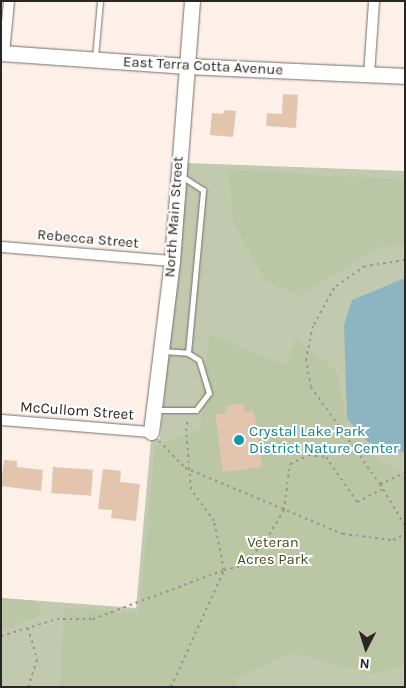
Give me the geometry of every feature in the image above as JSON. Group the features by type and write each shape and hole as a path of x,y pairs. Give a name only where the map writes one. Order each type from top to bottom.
{"street":[{"path":"3,53 9,1"},
{"name":"North Main Street","path":"151,432 158,351 172,261 176,173 192,1"},
{"path":"369,75 374,1"},
{"name":"East Terra Cotta Avenue","path":"3,53 187,66 405,76"},
{"name":"Rebecca Street","path":"1,247 172,261"},
{"name":"McCullom Street","path":"1,420 151,432"}],"lane":[{"path":"95,60 100,1"},
{"path":"176,173 203,190 188,353"},
{"path":"153,409 196,410 209,392 199,360 188,353 158,351"}],"path":[{"path":"405,260 366,266 334,288 313,326 306,358 311,387 380,484 405,526"},
{"path":"171,687 224,570 214,520 192,490 192,470 186,431 189,411"},
{"path":"151,432 180,463 192,470 342,534 393,540 405,534"},
{"path":"1,636 56,620 93,619 224,570 243,566 266,540 284,510 290,464 309,454 326,457 357,502 382,489"},
{"path":"380,484 405,473"},
{"path":"28,628 37,660 28,687"}],"green space":[{"name":"Veteran Acres Park","path":"187,163 405,171 405,687 1,687 1,598 136,608 151,439 160,439"},
{"path":"229,170 405,180 405,245 379,247 299,296 265,280 233,222"},
{"path":"209,334 286,366 295,338 337,371 348,429 382,462 405,475 405,658 401,667 371,674 292,653 237,678 234,687 60,687 64,608 139,613 155,446 200,429"},
{"path":"1,598 37,601 41,615 1,630"}],"water":[{"path":"405,278 405,453 368,442 347,419 344,325 352,300"}],"building":[{"path":"283,94 298,95 296,128 266,126 267,113 282,114"},
{"path":"224,110 236,111 233,137 210,135 212,113 223,114"},
{"name":"Crystal Lake Park District Nature Center","path":"243,403 244,412 254,411 262,467 223,472 215,414 227,413 226,406"},
{"path":"4,460 17,461 17,467 43,470 41,491 1,486"},
{"path":"53,467 93,470 91,496 51,493"},
{"path":"103,469 121,471 120,482 140,484 136,521 111,518 112,510 98,509"}],"place":[{"name":"Crystal Lake Park District Nature Center","path":"239,440"}]}
